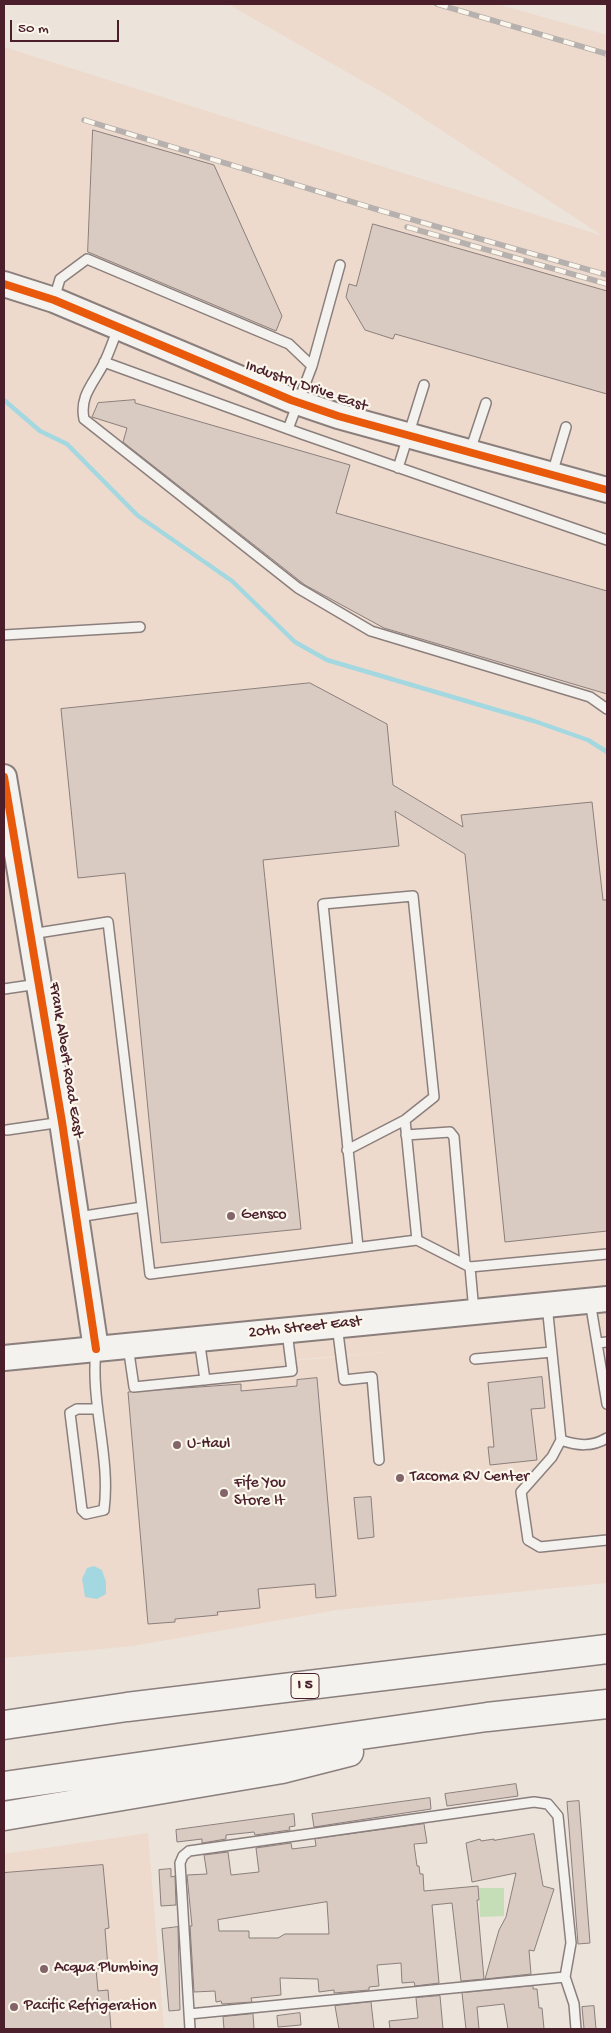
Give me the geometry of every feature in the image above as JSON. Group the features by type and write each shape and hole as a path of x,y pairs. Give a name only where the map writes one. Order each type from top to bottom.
{"highway":[{"name":"I 5","path":"4,1725 127,1707 607,1649"},
{"path":"4,1786 487,1717 607,1704"},
{"path":"4,1816 282,1769 487,1717"}],"street":[{"name":"Industry Drive East","path":"4,284 54,300 298,402 338,416 607,490"},
{"name":"Frank Albert Road East","path":"4,777 62,1122 96,1349"},
{"name":"20th Street East","path":"4,1358 598,1300"}],"lane":[{"path":"54,300 60,278 87,259 290,344 312,366"},
{"path":"288,429 312,366 340,265"},
{"path":"118,327 104,362 84,394 82,408 84,419 298,588 371,631 590,698 607,709"},
{"path":"104,362 398,468 607,540"},
{"path":"398,468 407,434 424,385"},
{"path":"470,451 486,403"},
{"path":"552,474 566,427"},
{"path":"4,634 140,627"},
{"path":"347,1150 405,1120 434,1097 413,896 323,904 347,1150 358,1247"},
{"path":"30,934 108,922 150,1274 417,1240 468,1266 607,1254"},
{"path":"4,989 39,984"},
{"path":"405,1120 417,1240"},
{"path":"7,1130 62,1122"},
{"path":"406,1136 450,1132 454,1137 474,1312"},
{"path":"76,1217 142,1207"},
{"path":"598,1300 597,1343 607,1404"},
{"path":"547,1305 561,1440 552,1457 521,1492 528,1540 540,1547 607,1540"},
{"path":"337,1325 344,1380 372,1377 379,1460"},
{"path":"128,1345 134,1387 292,1371 286,1330"},
{"path":"199,1339 204,1380"},
{"path":"597,1343 607,1342"},
{"path":"96,1349 94,1364 105,1502 104,1510 86,1514 82,1510 70,1413 78,1409 97,1409"},
{"path":"475,1359 552,1352"},
{"path":"561,1440 576,1446 598,1443 607,1438"},
{"path":"190,2029 180,1863 183,1856 189,1851 534,1802 548,1804 558,1816 571,1943 564,1978 574,2004 576,2029"},
{"path":"189,2014 564,1978"}],"shaded area":[{"path":"228,4 497,4 607,35 607,1583 337,1610 133,1646 4,1658 4,47 603,236 392,98","holes":["385,1352 316,1359 225,1366"]},
{"path":"148,1833 164,2029 4,2029 4,1854"}],"green space":[{"path":"479,1888 504,1888 504,1916 480,1917"}],"water":[{"path":"94,1566 102,1570 106,1582 106,1594 97,1599 85,1597 82,1579 87,1568"}],"building":[{"path":"93,130 214,165 282,316 276,331 88,252"},
{"path":"373,224 607,291 607,394 395,334 393,339 365,330 346,297 349,284 356,286"},
{"path":"135,400 135,403 350,465 336,513 607,591 607,694 384,628 305,585 123,442 127,428 92,417 98,403"},
{"path":"310,683 387,724 393,785 463,827 461,815 592,802 603,900 607,900 607,1231 505,1242 465,854 395,811 399,846 263,860 301,1229 161,1243 125,873 78,878 61,709"},
{"path":"542,1377 545,1408 531,1409 537,1460 490,1465 488,1447 494,1447 488,1383"},
{"name":"Fife You Store It","path":"317,1378 336,1596 316,1598 315,1584 258,1589 260,1608 217,1612 218,1615 175,1619 175,1622 148,1624 128,1392 241,1384 241,1391 297,1386 297,1380"},
{"path":"371,1497 374,1537 358,1539 354,1498"},
{"path":"516,1784 518,1796 447,1806 445,1794"},
{"path":"430,1798 431,1809 314,1827 312,1814"},
{"path":"579,1801 590,1943 578,1944 567,1802"},
{"path":"294,1814 295,1826 289,1827 290,1830 255,1835 254,1832 226,1835 226,1839 202,1843 202,1839 177,1842 176,1830"},
{"path":"424,1824 427,1843 414,1844 417,1866 419,1866 420,1874 423,1874 424,1891 478,1886 479,1900 477,1900 484,1979 461,1981 452,1903 432,1905 439,1983 415,1986 414,1982 402,1983 401,1963 377,1965 379,1986 369,1987 369,1990 334,1993 334,1990 319,1992 318,1979 280,1978 281,1995 251,1998 252,2002 222,2004 221,2001 216,2002 215,1991 194,1992 190,1926 192,1926 187,1875 207,1874 204,1855 228,1852 231,1875 259,1872 256,1848 291,1843 292,1849 316,1846 315,1839","holes":["327,1902 329,1934 285,1934 278,1938 249,1938 249,1931 219,1931 218,1920"]},
{"path":"534,1834 543,1886 554,1889 534,1951 529,1950 531,1974 485,1979 499,1930 506,1917 516,1873 472,1882 466,1843 480,1839 481,1841 494,1840"},
{"path":"103,1865 109,1928 105,1929 108,1968 96,1969 98,1991 108,1990 111,2029 4,2029 4,1873"},
{"path":"171,1869 171,1877 175,1876 176,1905 161,1906 159,1870"},
{"path":"178,1927 180,2010 169,2011 162,1929"},
{"path":"533,1986 533,1989 537,1989 539,2008 542,2008 544,2029 508,2029 504,2004 477,2007 479,2029 466,2029 462,1993"},
{"path":"440,1996 443,2029 390,2029 389,2021 418,2018 416,1998"},
{"path":"371,2002 374,2029 339,2029 335,2006"},
{"path":"594,2006 596,2029 584,2029 582,2007"},
{"path":"300,2013 301,2025 278,2027 277,2016"},
{"path":"253,2014 254,2029 224,2029 223,2017"}],"waterway":[{"path":"4,400 40,431 67,444 137,515 232,581 295,642 327,660 534,721 588,740 607,752"}],"railway":[{"path":"437,4 607,54"},
{"path":"84,120 382,211 607,275"},
{"path":"407,227 607,284"}],"cycle path":[{"path":"4,284 54,300 291,400 338,416 607,490"},
{"path":"4,777 62,1122 96,1349"}],"place":[{"name":"Gensco","path":"231,1216"},
{"name":"U-Haul","path":"177,1445"},
{"name":"Tacoma RV Center","path":"400,1478"},
{"name":"Fife You Store It","path":"224,1493"},
{"name":"Acqua Plumbing","path":"44,1969"},
{"name":"Pacific Refrigeration","path":"14,2007"}]}
